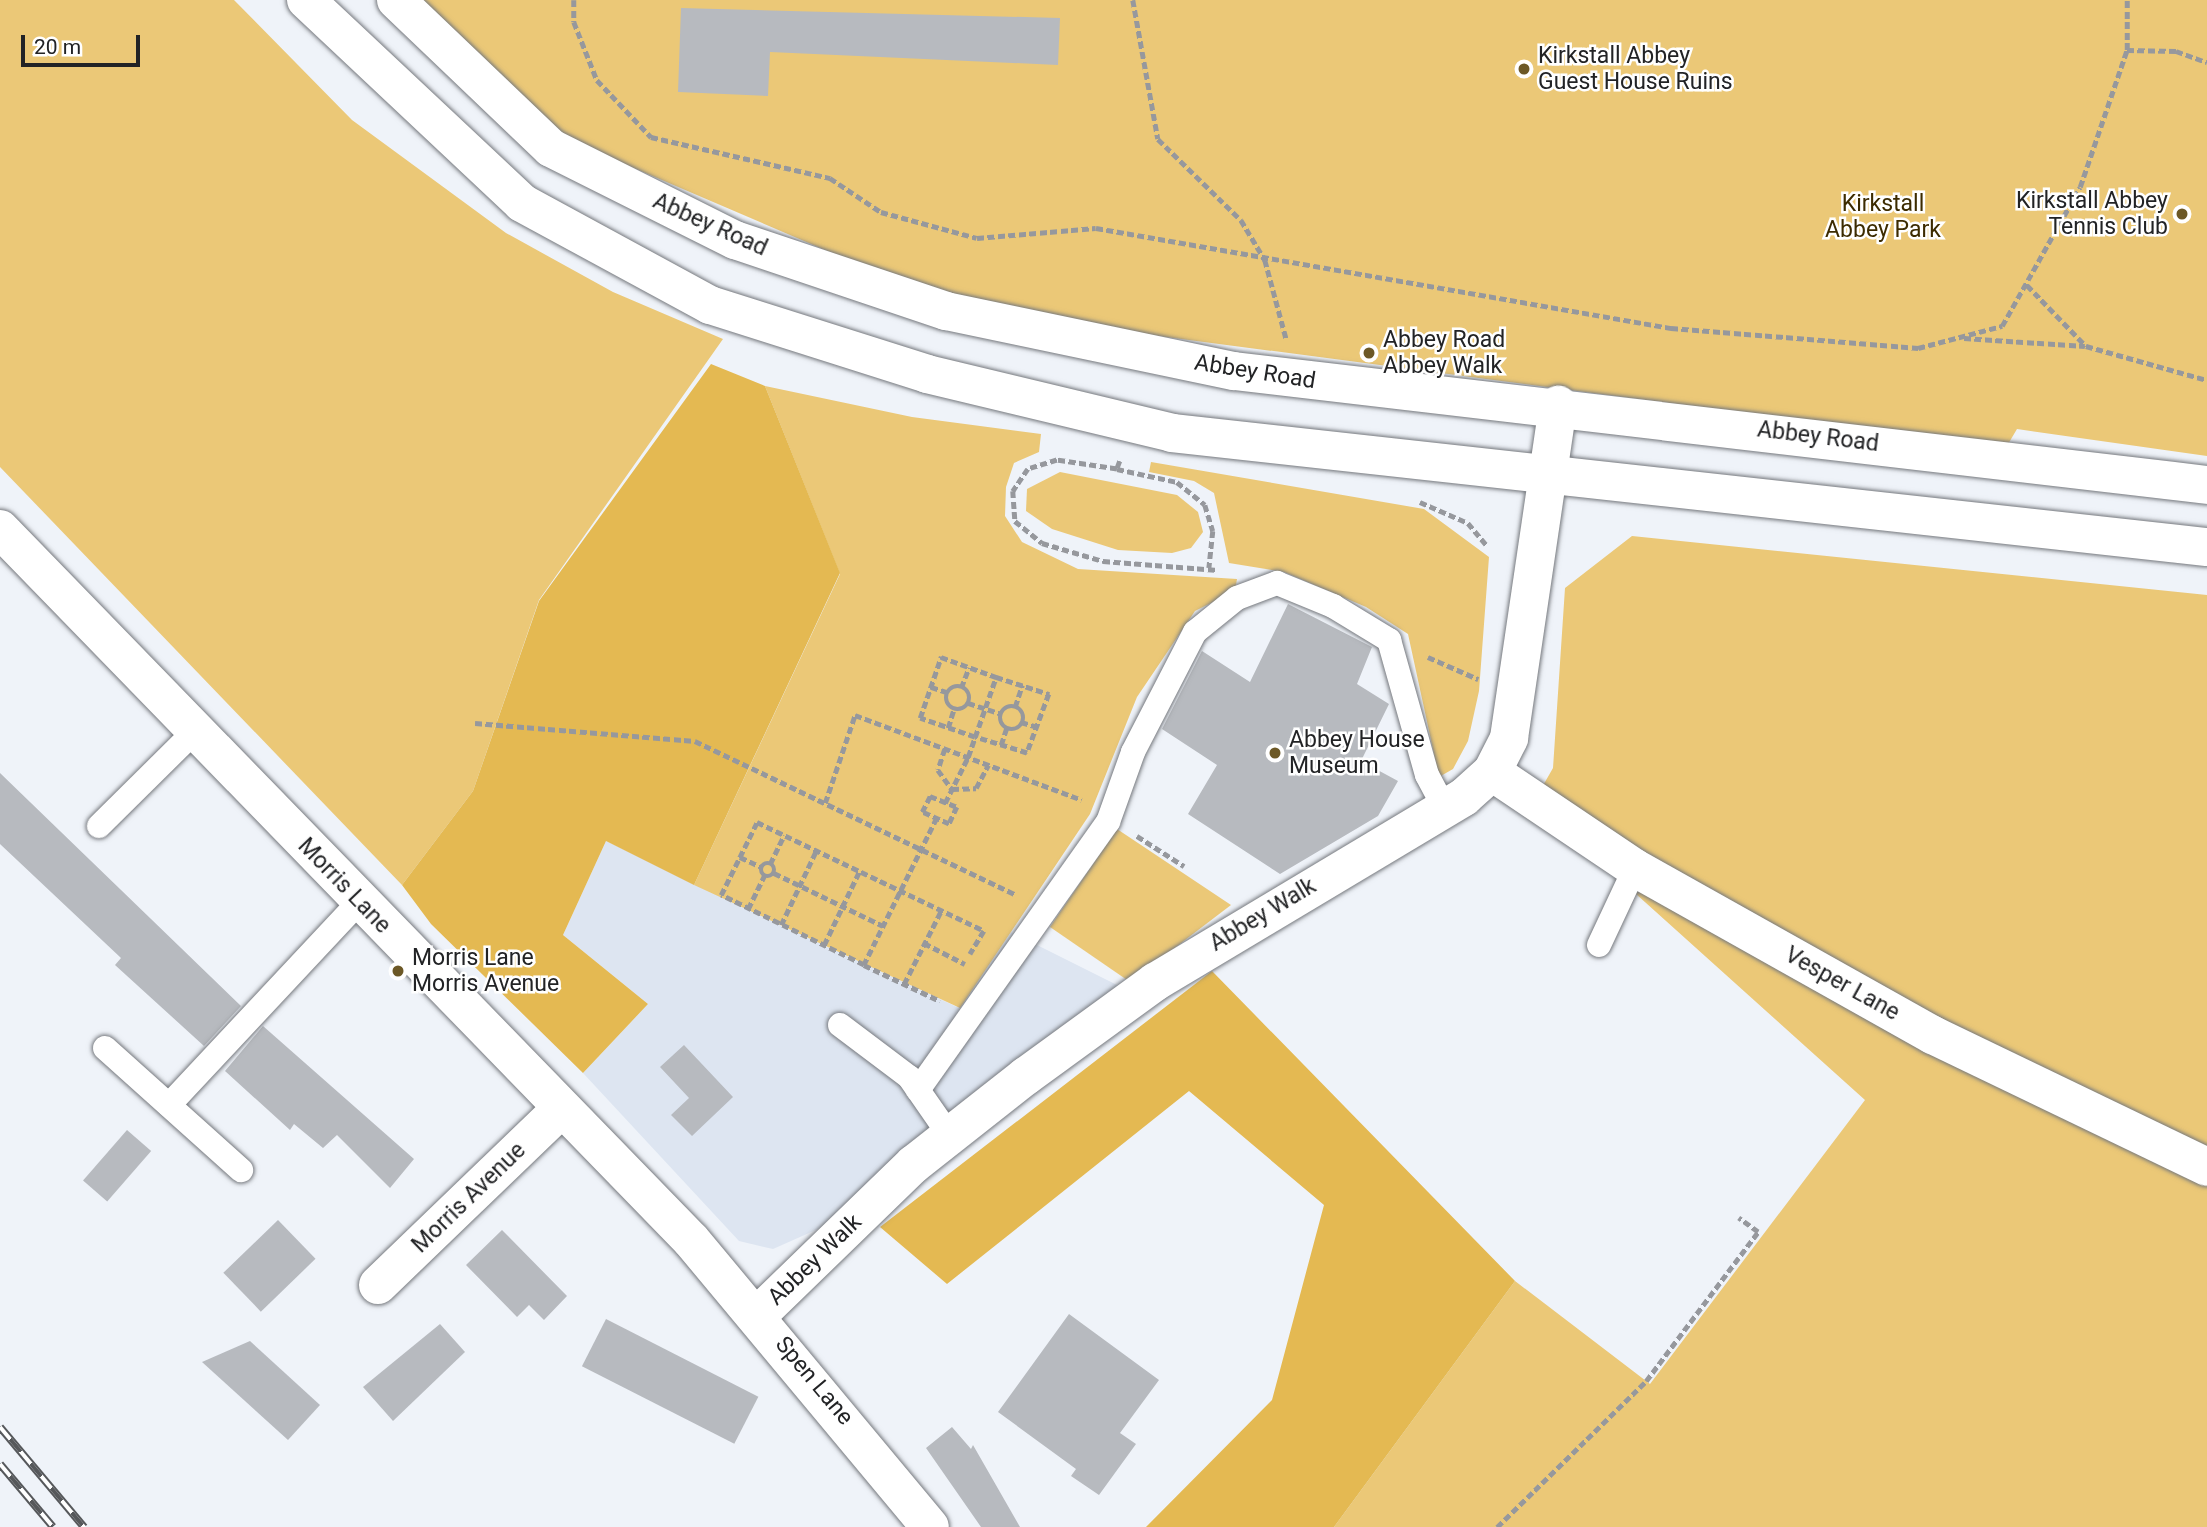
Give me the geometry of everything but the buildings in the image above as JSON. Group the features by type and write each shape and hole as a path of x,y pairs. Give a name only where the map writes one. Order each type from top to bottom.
{"main road":[{"path":"306,0 522,203 710,305 927,374 1172,433 1548,478 2207,547"},
{"name":"Abbey Road","path":"396,0 551,148 735,240 946,311 1234,371 1558,405 2207,485"},
{"name":"Abbey Walk","path":"759,1314 950,1136 1155,982 1445,809 1493,772 1509,738 1558,405"},
{"name":"Morris Lane","path":"0,529 560,1110 691,1240"},
{"name":"Vesper Lane","path":"1493,772 1635,868 1933,1035 2207,1167"},
{"name":"Morris Avenue","path":"378,1285 560,1110"},
{"name":"Spen Lane","path":"691,1240 759,1314 930,1527"}],"lane":[{"path":"918,1090 1110,814 1133,752 1195,632 1237,598 1277,583 1333,606 1389,640 1427,775 1445,809"},
{"path":"99,826 195,731"},
{"path":"1599,945 1635,868"},
{"path":"169,1105 359,902"},
{"path":"840,1025 918,1090 950,1136"},
{"path":"105,1048 241,1170"}],"path":[{"path":"574,0 573,22 597,80 651,137 818,175 881,212 978,238 1096,228 1265,260 1671,328 1918,348 2002,326 2027,285 2081,187 2127,50 2127,0"},
{"path":"1133,0 1158,139 1241,220 1265,260 1288,346"},
{"path":"2127,50 2176,51 2207,62"},
{"path":"2027,285 2086,346"},
{"path":"1960,337 2086,346 2207,380"},
{"path":"1116,469 1126,449"},
{"path":"1209,568 1213,531 1205,505 1177,482 1057,460 1028,469 1013,491 1016,521 1042,543 1103,561 1209,568 1277,583"},
{"path":"1389,640 1516,695"},
{"path":"941,657 969,667 1049,694 1027,753 920,718 941,657"},
{"path":"961,688 969,667"},
{"path":"945,803 968,757 996,677"},
{"path":"951,684 971,691 965,711 945,705 949,693 951,684"},
{"path":"1015,707 1022,685"},
{"path":"931,687 949,693"},
{"path":"968,702 1002,714"},
{"path":"1005,704 1025,710 1018,731 999,725 1002,714 1005,704"},
{"path":"948,727 954,708"},
{"path":"825,803 855,715 1110,814 1184,866"},
{"path":"1021,722 1037,727"},
{"path":"475,723 695,741 1016,895 1022,886"},
{"path":"1001,745 1007,727"},
{"path":"945,749 937,770 952,789"},
{"path":"952,789 976,788 988,765"},
{"path":"930,796 945,803 957,807 949,824 922,812 930,796"},
{"path":"864,965 937,818"},
{"path":"948,993 943,1002 721,895 757,822 984,931 959,974"},
{"path":"774,873 771,864 784,835"},
{"path":"781,925 816,851"},
{"path":"740,857 761,867 771,864"},
{"path":"748,909 764,876 761,867"},
{"path":"824,946 859,872"},
{"path":"764,876 774,873 883,926"},
{"path":"904,984 941,911"},
{"path":"924,943 965,964"},
{"path":"1497,1527 1646,1381 1758,1232 1740,1218"}],"shaded area":[{"path":"711,364 765,386 840,573 694,885 606,841 563,935 648,1004 583,1073 431,924 402,885 473,791 539,601"},
{"path":"606,841 959,1008 1011,932 1123,988 836,1221 773,1249 739,1241 583,1073 648,1004 563,935"},
{"path":"1212,971 1515,1281 1334,1527 1146,1527 1272,1400 1324,1205 1189,1091 947,1284 880,1227"}],"green space":[{"path":"0,0 234,0 352,120 506,233 613,292 723,339 539,600 473,791 402,885 0,467"},
{"name":"Kirkstall Abbey Park","path":"419,0 2207,0 2207,456 2017,429 2001,456 1730,411 1151,335 909,286 559,136"},
{"path":"765,386 912,417 1041,434 1039,452 1014,463 1006,487 1005,516 1022,542 1078,569 1237,579 1235,591 1195,611 1137,697 1090,814 960,1008 694,885 840,574"},
{"path":"1151,462 1424,509 1489,557 1479,691 1468,741 1453,769 1439,777 1408,634 1366,607 1284,572 1229,563 1214,493 1194,481 1149,472"},
{"path":"1060,472 1177,495 1198,512 1203,532 1191,548 1172,553 1118,550 1052,529 1026,511 1027,489"},
{"path":"1632,536 2207,595 2207,1527 1334,1527 1515,1281 1650,1384 1865,1100 1616,876 1525,817 1553,768 1565,588"},
{"path":"1117,829 1231,905 1130,982 1050,927"}],"railway":[{"path":"0,1427 84,1527"},
{"path":"0,1464 53,1527"}],"place":[{"name":"Kirkstall Abbey Guest House Ruins","path":"1524,69"},
{"name":"Kirkstall Abbey Tennis Club","path":"2182,214"},
{"name":"Abbey Road Abbey Walk","path":"1369,353"},
{"name":"Abbey House Museum","path":"1275,753"},
{"name":"Morris Lane Morris Avenue","path":"398,971"}]}
